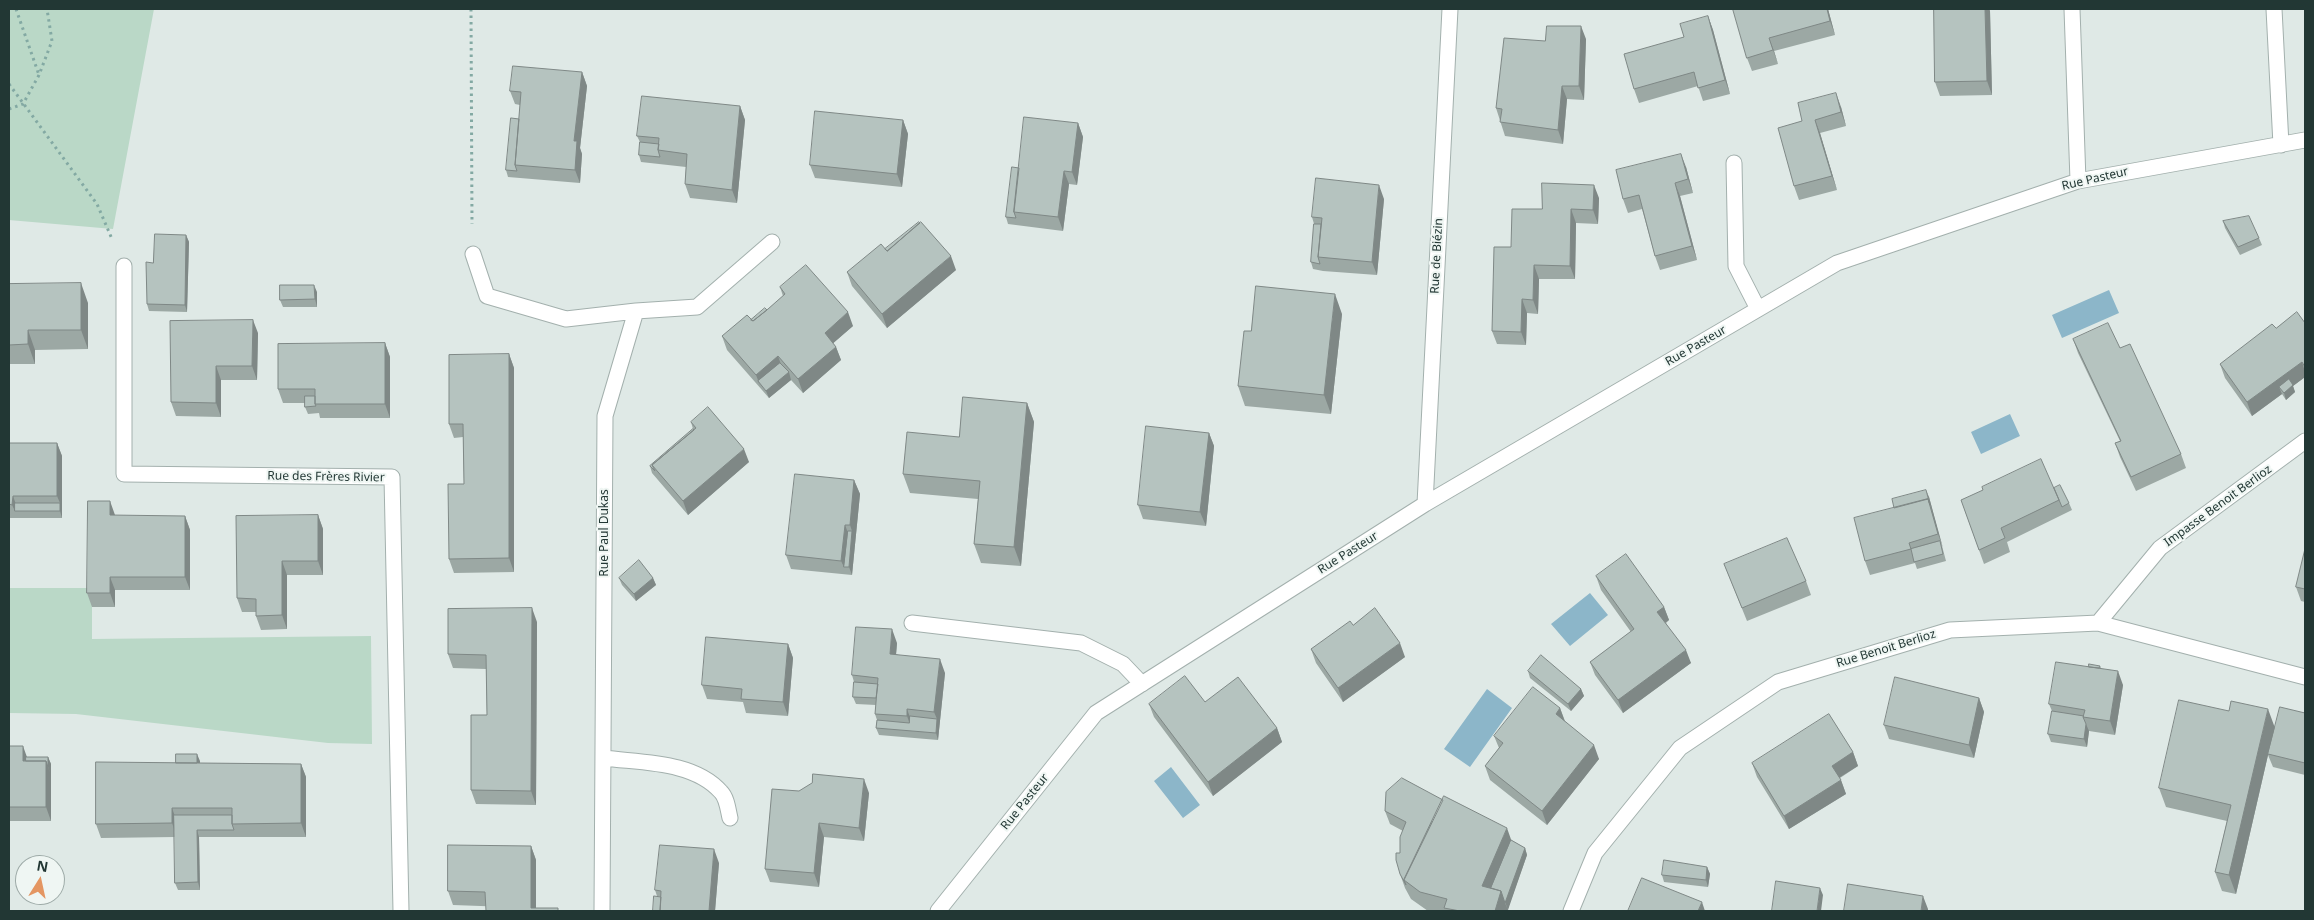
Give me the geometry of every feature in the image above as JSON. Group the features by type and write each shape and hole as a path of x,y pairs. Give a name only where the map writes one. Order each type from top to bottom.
{"street":[{"name":"Rue de Biézin","path":"1425,504 1450,9"},
{"path":"2072,9 2078,181"},
{"path":"2274,9 2281,145"},
{"name":"Rue Pasteur","path":"938,911 1096,713 1425,504 1838,263 2078,181 2305,140"},
{"path":"1734,163 1736,266 1758,310"},
{"path":"473,254 487,296 566,319 636,311 697,308 772,242"},
{"name":"Rue des Frères Rivier","path":"124,266 124,474 392,477 401,911"},
{"name":"Rue Paul Dukas","path":"602,911 605,416 636,311"},
{"name":"Impasse Benoit Berlioz","path":"2098,623 2160,548 2305,441"},
{"path":"912,622 1081,643 1123,664 1142,684"},
{"name":"Rue Benoit Berlioz","path":"1570,911 1595,853 1680,748 1778,682 1950,630 2098,623 2305,677"},
{"path":"604,758 675,767 704,777 723,793 730,818"}],"path":[{"path":"16,9 39,75"},
{"path":"9,109 23,104 39,75 52,41 47,9"},
{"path":"471,9 473,254"},
{"path":"9,84 97,204 124,266"}],"green space":[{"path":"9,9 154,9 113,229 9,220"},
{"path":"9,588 92,588 92,639 371,636 372,744 328,743 76,714 9,713"}],"water":[{"path":"2109,290 2119,313 2062,338 2052,315"},
{"path":"2010,414 2020,436 1981,454 1971,432"},
{"path":"1590,593 1608,615 1570,646 1551,624"},
{"path":"1487,689 1512,708 1470,767 1444,749"},
{"path":"1171,767 1200,805 1183,818 1154,781"}],"building":[{"path":"1733,9 1827,9 1830,21 1769,38 1773,50 1747,58"},
{"path":"1934,9 1985,9 1987,81 1935,82"},
{"path":"1708,16 1725,80 1698,88 1694,72 1634,89 1624,54 1684,37 1680,24"},
{"path":"1547,26 1581,26 1579,86 1562,86 1558,130 1500,122 1502,109 1496,108 1504,38 1545,41"},
{"path":"513,66 582,72 574,141 577,141 575,170 515,165 521,92 510,91"},
{"path":"1836,93 1841,112 1815,120 1832,176 1794,186 1778,128 1802,121 1798,103"},
{"path":"642,96 740,106 732,190 685,184 687,154 658,150 659,138 637,136"},
{"path":"815,111 903,120 897,174 810,165"},
{"path":"1024,117 1078,123 1072,172 1064,171 1058,217 1014,212"},
{"path":"511,118 519,119 515,165 517,171 506,170"},
{"path":"640,142 659,144 660,157 639,155"},
{"path":"1681,154 1688,179 1675,183 1692,246 1655,256 1639,195 1623,199 1616,170"},
{"path":"1012,167 1019,168 1014,212 1016,218 1006,217"},
{"path":"1316,178 1379,185 1372,262 1318,257 1322,218 1312,217"},
{"path":"1542,183 1594,185 1593,210 1571,209 1570,266 1534,265 1533,300 1522,299 1521,332 1492,331 1494,247 1511,247 1512,209 1542,209"},
{"path":"2249,216 2259,238 2238,247 2223,221"},
{"path":"919,222 887,251 885,249"},
{"path":"921,222 951,256 882,314 847,272 881,244 887,251"},
{"path":"1314,224 1321,224 1318,257 1320,264 1311,262"},
{"path":"155,234 186,235 185,305 147,304 146,262 153,263"},
{"path":"806,265 848,312 825,333 836,347 798,379 778,356 756,375 722,336 747,315 753,321 768,309 785,294 780,287"},
{"path":"81,283 81,330 28,330 28,344 9,345 9,284"},
{"path":"280,285 314,285 315,299 280,300"},
{"path":"1256,286 1335,294 1324,395 1238,386 1244,331 1251,331"},
{"path":"765,308 767,310 753,321 751,320"},
{"path":"2297,312 2305,323 2305,367 2302,362 2247,402 2220,364 2272,324 2276,328"},
{"path":"253,320 252,366 216,366 216,403 171,402 170,321"},
{"path":"2108,323 2120,348 2130,344 2181,454 2131,477 2115,443 2121,441 2073,339"},
{"path":"385,343 385,404 315,404 315,389 278,389 278,344"},
{"path":"509,354 509,558 449,559 448,484 464,484 463,424 449,424 449,355"},
{"path":"780,363 789,372 766,391 758,381"},
{"path":"2289,379 2293,385 2284,393 2279,387"},
{"path":"305,396 315,396 316,406 305,407"},
{"path":"963,397 1027,403 1014,547 974,544 980,481 903,474 907,432 959,437"},
{"path":"708,407 744,449 683,501 652,465 696,428 691,422"},
{"path":"1146,426 1209,433 1200,512 1138,505"},
{"path":"693,429 652,465 655,471 650,466"},
{"path":"9,443 57,443 57,496 13,496 12,505 9,504"},
{"path":"2041,459 2059,500 2001,528 2005,538 1979,550 1961,500 1983,490 1982,487"},
{"path":"795,474 854,480 850,525 845,525 841,561 786,555"},
{"path":"2060,485 2069,503 2062,507 2054,488"},
{"path":"1926,490 1930,505 1928,499 1894,508 1892,499"},
{"path":"1928,499 1938,534 1909,543 1911,549 1865,561 1854,518"},
{"path":"88,501 110,501 110,515 185,516 185,577 110,577 110,593 87,593"},
{"path":"15,503 60,503 60,511 15,511"},
{"path":"318,515 318,561 282,561 282,615 256,616 256,599 237,598 236,516"},
{"path":"848,531 852,531 849,567 844,567"},
{"path":"1787,538 1806,581 1742,608 1724,564"},
{"path":"1940,541 1943,554 1914,562 1911,549"},
{"path":"2305,549 2305,589 2296,587"},
{"path":"1626,554 1664,607 1657,612 1686,650 1618,700 1590,662 1634,629 1596,576"},
{"path":"639,560 653,578 634,594 619,578"},
{"path":"532,608 531,791 471,790 471,715 487,715 486,655 448,654 448,609"},
{"path":"1375,608 1400,643 1338,688 1311,649 1350,621 1353,625"},
{"path":"856,627 892,629 890,654 940,659 934,712 907,709 907,716 875,714 878,678 852,675"},
{"path":"706,637 788,644 783,702 741,699 742,689 702,685"},
{"path":"1541,655 1581,689 1568,704 1528,671"},
{"path":"2056,662 2118,671 2110,721 2083,717 2085,710 2049,704"},
{"path":"2089,664 2100,666 2099,668 2089,667"},
{"path":"1185,676 1205,702 1238,677 1277,728 1208,782 1149,704"},
{"path":"1895,677 1979,698 1969,745 1884,725"},
{"path":"854,682 878,684 876,698 853,697"},
{"path":"1533,687 1560,708 1556,714 1594,745 1542,811 1485,766 1503,743 1494,736"},
{"path":"2179,700 2229,711 2231,701 2268,709 2229,875 2215,872 2231,805 2159,788"},
{"path":"2280,707 2305,713 2305,763 2268,754"},
{"path":"2052,711 2084,716 2086,724 2084,739 2048,734"},
{"path":"1829,714 1853,752 1832,766 1841,780 1784,816 1752,763"},
{"path":"910,716 937,719 936,733 876,728 877,720 909,723"},
{"path":"9,746 23,746 23,761 46,761 46,807 9,807"},
{"path":"176,754 197,754 197,763 176,763"},
{"path":"26,757 48,757 48,767 46,761 26,761"},
{"path":"96,762 301,764 301,823 232,824 232,808 172,808 172,823 96,824"},
{"path":"813,774 864,779 859,828 819,823 814,873 765,869 772,789 799,791 812,783"},
{"path":"1402,778 1443,800 1404,880 1406,885 1400,874 1396,853 1400,853 1400,837 1406,822 1385,811 1386,792"},
{"path":"1444,796 1507,828 1482,886 1501,891 1495,911 1460,911 1444,908 1447,899 1420,892 1404,880"},
{"path":"174,815 232,815 234,830 197,830 198,882 175,883"},
{"path":"1511,840 1525,848 1505,903 1501,891 1491,888"},
{"path":"448,845 531,846 531,908 558,908 558,911 486,911 485,892 448,891"},
{"path":"660,845 714,849 709,911 660,911 661,891 655,890"},
{"path":"1664,860 1707,867 1706,880 1662,875"},
{"path":"1642,878 1702,902 1698,911 1628,911"},
{"path":"1776,881 1820,888 1817,911 1772,911"},
{"path":"1848,884 1923,896 1921,911 1844,911"},
{"path":"654,896 661,897 660,911 653,911"}]}
